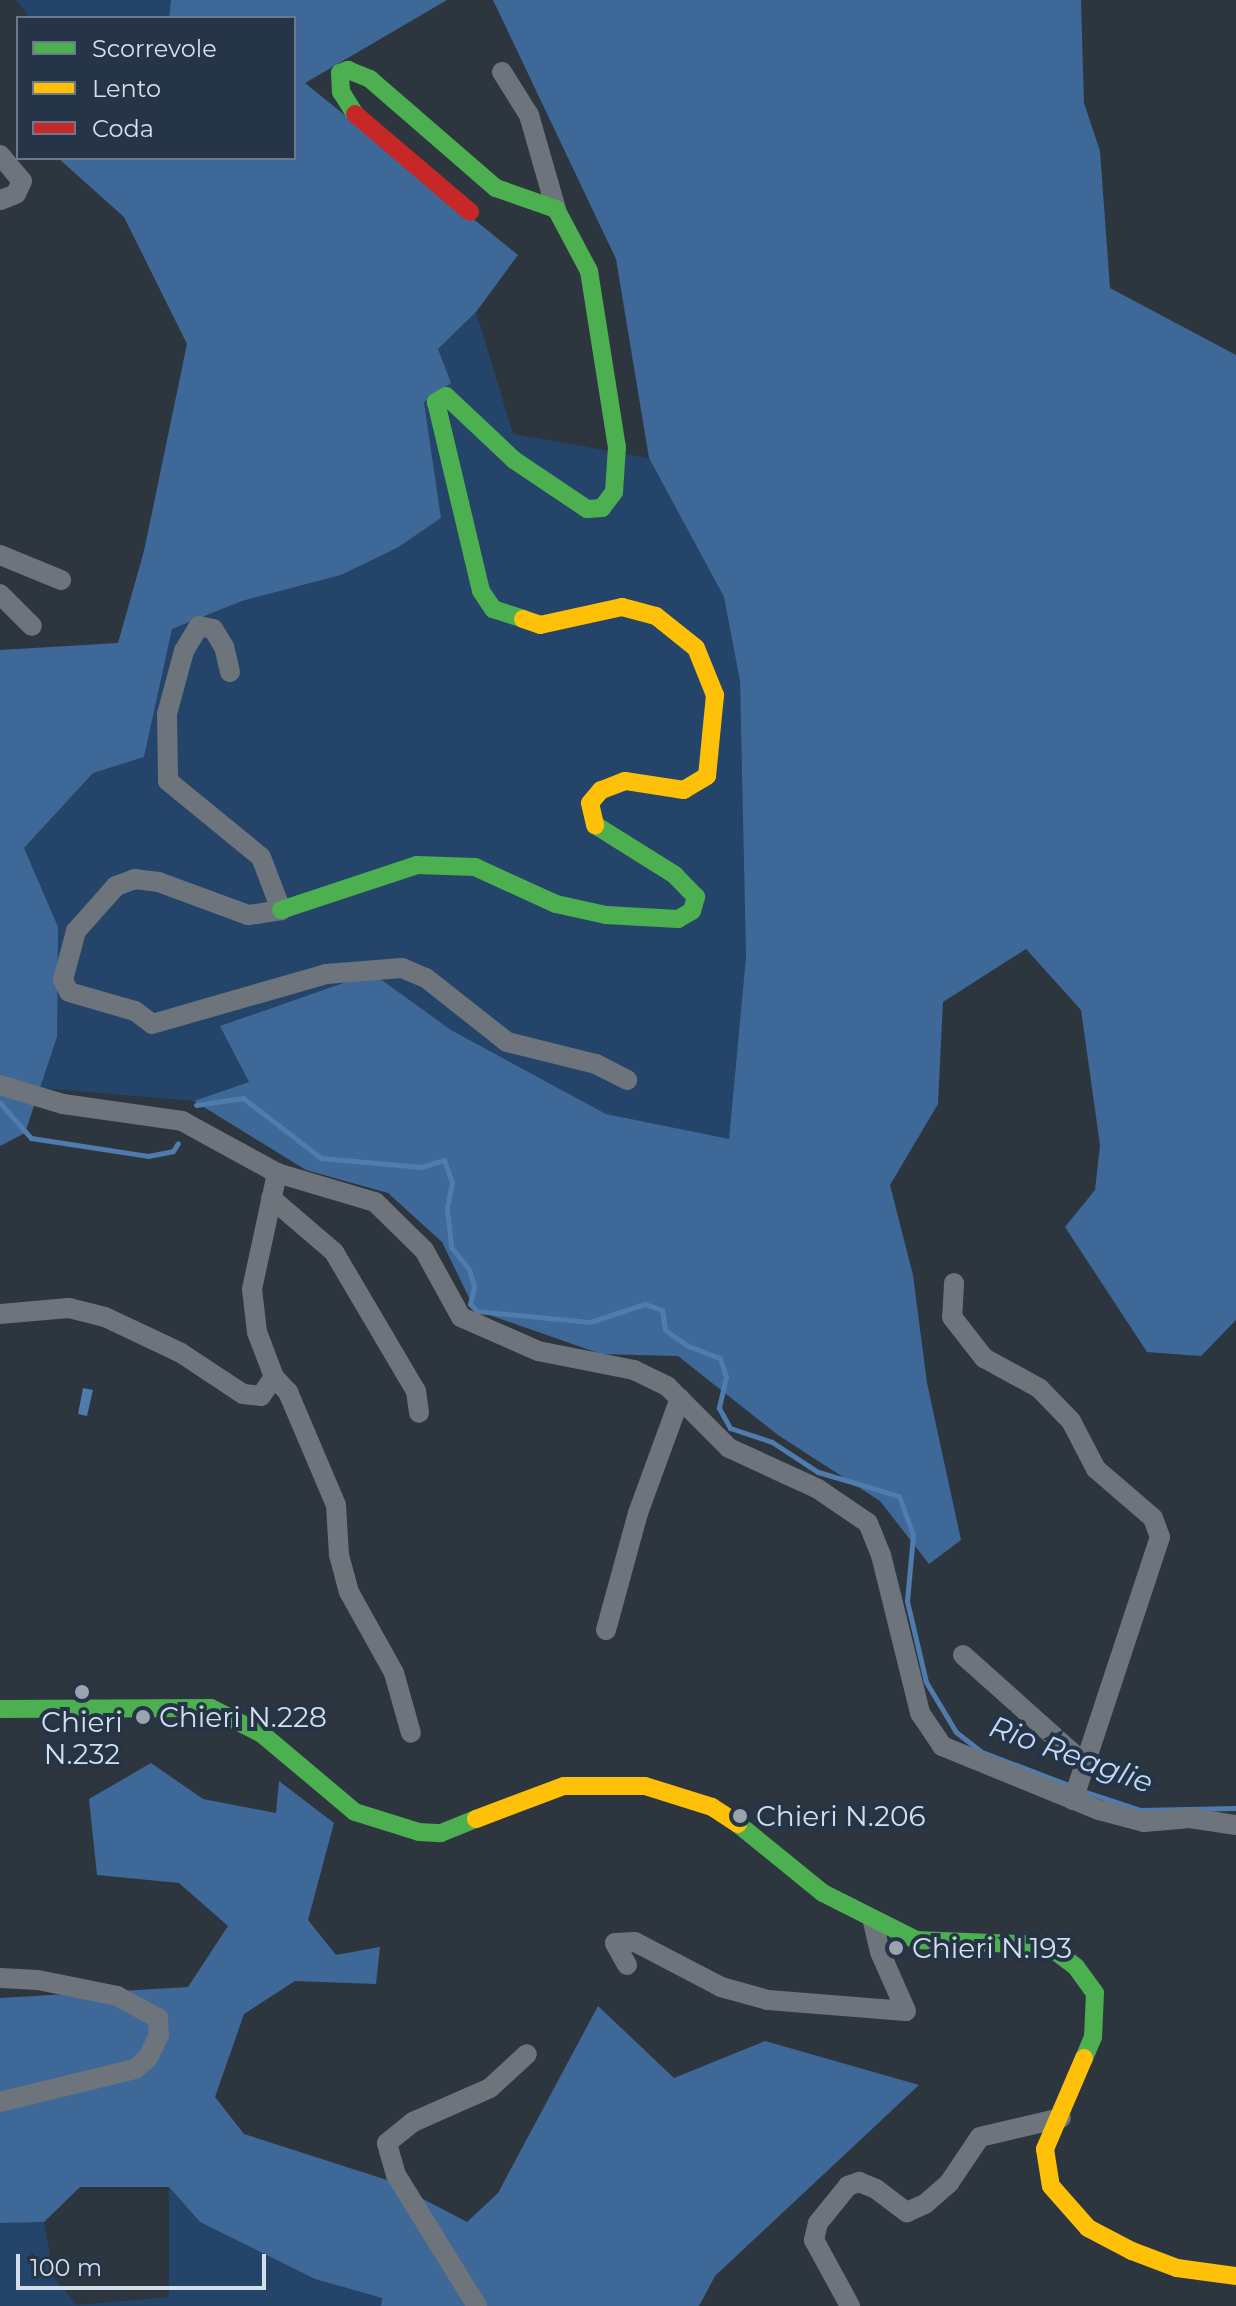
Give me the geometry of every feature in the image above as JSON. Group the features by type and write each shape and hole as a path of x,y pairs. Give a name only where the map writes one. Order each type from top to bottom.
{"street":[{"path":"470,212 352,111 341,92 340,73 348,70 370,79 496,188 556,209"},
{"path":"502,72 529,115 556,209 589,271 617,447 614,492 602,508 587,509 514,460 446,396 436,402 437,413 481,591 493,609 540,625 622,607 656,616 696,648 712,678 715,725 707,776 684,790 625,781 601,790 590,803 591,821 609,838 675,875 696,897 692,911 678,919 606,915 556,904 475,867 417,865 281,910 248,915 159,882 135,879 116,886 85,915 63,980 69,992 135,1011 152,1024 326,974 402,968 426,978 507,1042 596,1064 627,1080"},
{"path":"0,155 22,181 16,194 0,200"},
{"path":"0,555 61,580"},
{"path":"0,594 32,626"},
{"path":"230,672 224,647 213,629 199,626 184,651 167,714 168,781 261,857 281,910"},
{"path":"0,1070 6,1087 63,1104 182,1121 277,1173 375,1202 424,1250 461,1317 538,1351 634,1370 680,1398 729,1448 818,1489 868,1523 881,1555 920,1713 942,1746 1073,1799 1144,1822 1190,1818 1236,1825"},
{"path":"277,1173 252,1289 257,1332 274,1377 288,1392 336,1505 339,1555 349,1592 394,1673 411,1733"},
{"path":"271,1198 334,1252 416,1391 419,1413"},
{"path":"954,1283 952,1317 984,1358 1039,1388 1071,1421 1096,1469 1153,1518 1160,1537 1073,1799"},
{"path":"0,1314 69,1308 105,1317 181,1353 243,1394 261,1396 274,1377"},
{"path":"606,1630 638,1513 680,1398"},
{"path":"963,1655 1082,1769"},
{"path":"0,1709 211,1708 254,1728 355,1812 419,1832 441,1833 564,1786 645,1786 712,1807 759,1838 823,1893 873,1922 916,1940 1047,1945 1076,1967 1095,1993 1093,2037 1061,2118 1045,2149 1044,2167 1066,2207 1088,2228 1177,2268 1236,2276"},
{"path":"627,1965 615,1943 635,1942 721,1987 768,2000 906,2011 880,1952 873,1922"},
{"path":"0,1978 38,1980 117,1996 158,2018 159,2035 148,2058 135,2069 0,2102"},
{"path":"477,2306 396,2175 387,2143 413,2122 490,2088 527,2054"},
{"path":"850,2306 814,2240 818,2223 848,2186 859,2182 876,2189 907,2212 925,2204 949,2183 980,2137 1061,2118"}],"shaded area":[{"path":"16,0 171,0 169,16 28,16"},
{"path":"171,0 447,0 305,83 518,255 476,312 438,349 451,383 424,402 441,518 397,548 341,575 242,601 172,629 144,757 93,773 24,848 58,927 57,1037 25,1133 0,1146 0,650 118,643 144,551 187,344 124,217 60,160 296,160 296,16 169,16"},
{"path":"493,0 1081,0 1084,103 1100,151 1110,288 1236,355 1236,1320 1201,1356 1147,1352 1065,1227 1095,1190 1100,1145 1081,1010 1026,949 943,1002 938,1104 890,1185 913,1275 927,1383 961,1540 929,1564 880,1501 778,1435 678,1356 601,1354 475,1310 442,1242 388,1193 306,1170 194,1101 249,1082 220,1026 372,973 451,1030 606,1114 729,1139 746,957 740,681 724,597 649,458 616,259"},
{"path":"476,312 513,434 649,458 724,597 740,681 746,957 729,1140 606,1114 451,1030 372,973 221,1026 249,1082 194,1101 40,1088 57,1037 24,848 93,772 144,757 172,629 242,601 341,575 397,548 441,518 424,401 438,349"},
{"path":"83,1388 93,1390 87,1416 78,1414"},
{"path":"151,1763 203,1799 276,1813 279,1781 334,1823 308,1920 336,1955 380,1947 376,1984 295,1981 244,2014 215,2097 244,2134 387,2180 467,2222 498,2193 598,2006 674,2078 765,2041 919,2085 715,2276 699,2306 381,2306 382,2298 315,2279 200,2222 169,2187 80,2187 44,2222 0,2223 0,1998 188,1987 228,1926 179,1883 97,1875 89,1799"},
{"path":"169,2187 200,2222 315,2279 382,2298 381,2306 0,2306 0,2223 44,2222 54,2278 77,2305 169,2297"}],"waterway":[{"name":"Rio Reaglie","path":"196,1105 243,1098 321,1158 421,1167 444,1160 452,1182 447,1208 451,1247 469,1269 474,1287 470,1304 477,1311 590,1322 645,1304 662,1310 665,1330 688,1346 720,1358 726,1377 719,1408 730,1428 772,1442 818,1472 899,1496 913,1535 907,1601 926,1682 956,1732 982,1752 1071,1786"},
{"name":"Rio Reaglie","path":"0,1103 31,1138 148,1156 173,1151 178,1143"},
{"name":"Rio Reaglie","path":"1080,1790 1140,1810 1236,1808"}],"traffic: fast":[{"path":"355,114 341,92 340,73 348,70 370,79 496,188 556,209 589,271 617,447 614,492 602,508 587,509 514,460 446,396 436,402 481,591 493,609 523,619"},
{"path":"281,910 417,865 475,867 556,904 606,915 678,919 692,911 696,897 675,875 595,825"},
{"path":"0,1709 211,1708 262,1734 355,1812 419,1832 441,1833 476,1819"},
{"path":"738,1824 823,1893 916,1940 1047,1945 1076,1967 1095,1993 1093,2037 1084,2058"}],"traffic: slow":[{"path":"523,619 540,625 622,607 656,616 696,648 715,695 707,776 684,790 625,781 601,790 590,803 595,825"},
{"path":"476,1819 564,1786 645,1786 712,1807 738,1824"},
{"path":"1084,2058 1045,2149 1051,2186 1088,2228 1132,2251 1177,2268 1236,2276"}],"traffic: jam":[{"path":"355,114 470,212"}],"place":[{"name":"Chieri N.232","path":"82,1692"},
{"name":"Chieri N.228","path":"143,1717"},
{"name":"Chieri N.206","path":"740,1816"},
{"name":"Chieri N.193","path":"896,1948"}]}
